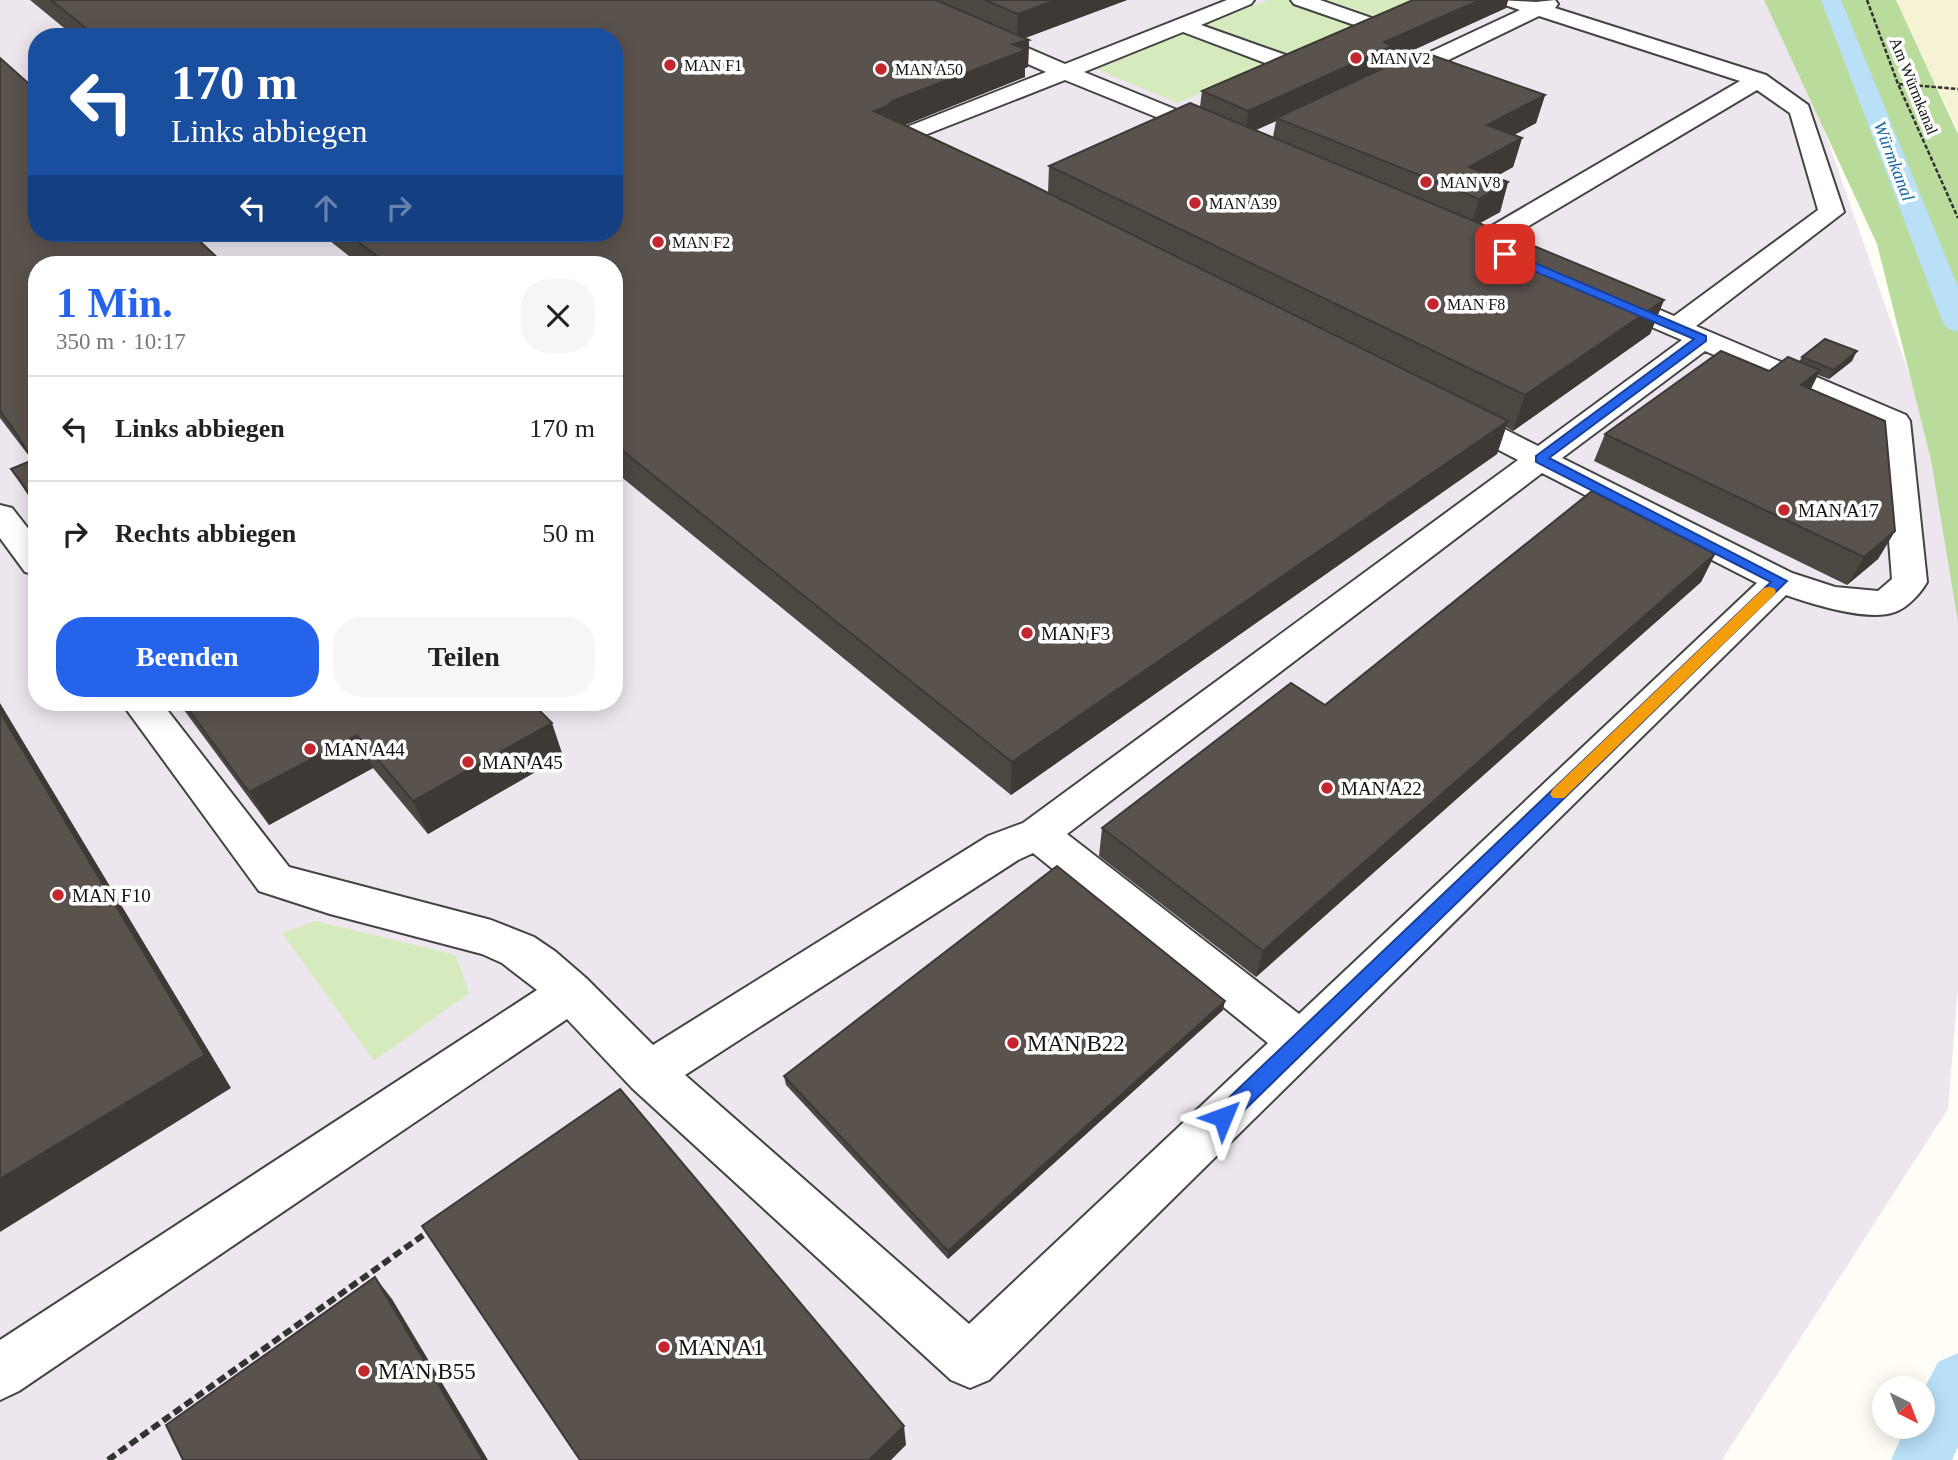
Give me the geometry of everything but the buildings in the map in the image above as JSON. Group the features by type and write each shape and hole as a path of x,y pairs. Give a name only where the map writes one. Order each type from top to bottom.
{"lane":[{"path":"899,0 1234,142"},
{"path":"927,150 902,137 1244,0"},
{"path":"1301,0 1376,26"},
{"path":"649,1073 1003,848 1038,834 1540,459 1831,212 1800,110 1758,80 1548,5 1509,0"},
{"path":"1368,90 1548,5"},
{"path":"1351,37 1400,16"},
{"path":"1183,24 1289,64"},
{"path":"1265,74 1314,53"},
{"path":"1480,244 1758,80"},
{"path":"1170,116 1194,105"},
{"path":"1456,234 1530,265"},
{"path":"1430,403 1780,581 1833,598 1886,603 1910,582 1895,421 1591,291"},
{"path":"0,515 28,552"},
{"path":"147,711 274,879 330,897 491,938 518,950 540,965 649,1073 970,1361 1780,581"},
{"path":"1038,834 1301,1042"},
{"path":"0,1372 570,992"}],"path":[{"name":"Am Würmkanal","path":"1867,0 1898,84 1958,218"},
{"path":"1898,84 1958,89"},
{"path":"108,1460 435,1226"}],"shaded area":[{"path":"0,0 1779,0 1923,414 1958,576 1958,989 1948,1109 1722,1460 0,1460"},
{"path":"1896,0 1958,0 1958,130 1933,79"}],"green space":[{"path":"1268,0 1419,0 1177,103 1094,68"},
{"path":"1764,0 1896,0 1958,134 1958,622 1931,460 1877,244"},
{"path":"315,921 456,955 469,993 374,1061 282,933"}],"waterway":[{"name":"Würmkanal","path":"1831,0 1958,323"},
{"name":"Würmkanal","path":"1921,1460 1958,1382"}],"slow traffic":[{"path":"1559,794 1769,592"}],"place":[{"name":"MAN V2","path":"1356,58"},
{"name":"MAN F1","path":"670,65"},
{"name":"MAN A50","path":"881,69"},
{"name":"MAN V8","path":"1426,182"},
{"name":"MAN A39","path":"1195,203"},
{"name":"MAN F2","path":"658,242"},
{"name":"MAN F8","path":"1433,304"},
{"name":"MAN A17","path":"1784,510"},
{"name":"MAN F3","path":"1027,633"},
{"name":"MAN A44","path":"310,749"},
{"name":"MAN A45","path":"468,762"},
{"name":"MAN A22","path":"1327,788"},
{"name":"MAN F10","path":"58,895"},
{"name":"MAN B22","path":"1013,1043"},
{"name":"MAN A1","path":"664,1347"},
{"name":"MAN B55","path":"364,1371"}],"route":[{"path":"1223,1117 1780,581 1540,459 1702,339 1505,254"}]}
